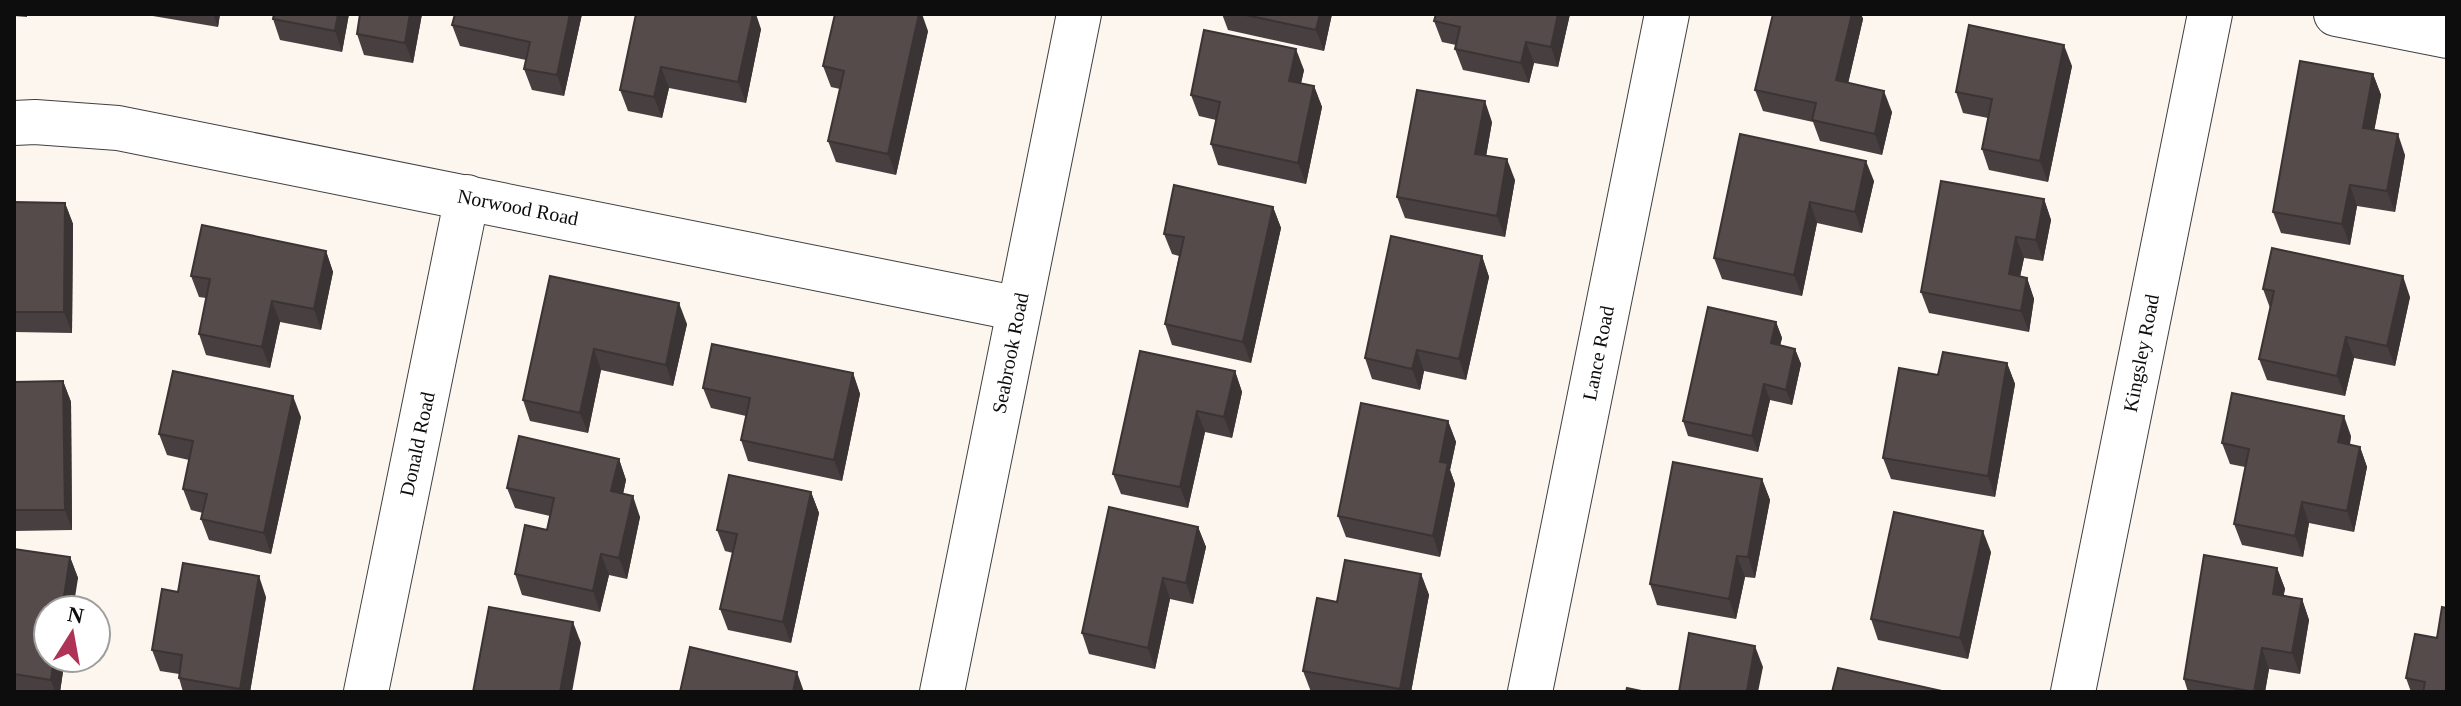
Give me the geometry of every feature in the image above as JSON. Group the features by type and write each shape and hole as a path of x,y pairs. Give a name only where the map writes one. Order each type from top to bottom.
{"street":[{"name":"Seabrook Road","path":"942,692 1079,14"},
{"name":"Lance Road","path":"1530,692 1667,14"},
{"name":"Kingsley Road","path":"2073,692 2210,14"},
{"path":"2336,14 2447,36"},
{"name":"Norwood Road","path":"14,123 118,128 1019,309"},
{"name":"Donald Road","path":"366,692 467,197"}],"building":[{"path":"274,14 338,14 335,31 273,19"},
{"path":"360,14 410,14 405,43 357,34"},
{"path":"455,14 570,14 557,75 524,69 530,42 452,25"},
{"path":"636,14 753,14 738,82 661,67 654,97 620,90"},
{"path":"835,14 919,14 888,154 828,141 844,71 823,66"},
{"path":"1241,14 1320,14 1316,30"},
{"path":"1436,14 1558,14 1551,47 1526,42 1521,63 1455,49 1460,27 1434,21"},
{"path":"1773,14 1852,14 1836,80 1884,91 1875,134 1812,120 1816,103 1755,90"},
{"path":"1969,25 2064,45 2040,161 1982,149 1992,99 1956,92"},
{"path":"1204,30 1296,49 1289,81 1314,86 1298,163 1211,144 1220,102 1191,95"},
{"path":"2300,61 2373,74 2363,128 2398,134 2387,191 2350,185 2342,224 2273,212"},
{"path":"1417,90 1485,101 1475,154 1507,159 1497,216 1397,197"},
{"path":"1740,134 1866,161 1855,212 1810,202 1794,275 1714,258"},
{"path":"1941,181 2044,199 2036,240 2016,237 2009,274 2027,278 2021,311 1921,292"},
{"path":"1174,185 1273,207 1243,342 1165,324 1184,237 1164,234"},
{"path":"14,202 65,203 64,312 14,312"},
{"path":"202,225 326,251 314,309 272,301 262,347 199,334 210,279 191,276"},
{"path":"1391,236 1482,256 1459,359 1417,350 1412,369 1365,358"},
{"path":"2272,248 2403,276 2387,346 2346,337 2337,376 2259,359 2274,291 2263,289"},
{"path":"550,276 679,303 666,365 594,349 580,413 523,400"},
{"path":"1708,307 1776,322 1771,343 1795,349 1786,390 1764,384 1752,436 1683,421"},
{"path":"712,344 853,373 834,460 741,440 750,398 703,388"},
{"path":"1140,351 1235,371 1224,417 1197,411 1180,487 1113,474"},
{"path":"1943,352 2007,363 1988,476 1883,458 1899,368 1938,375"},
{"path":"173,371 293,396 264,533 201,519 207,494 183,489 193,441 159,434"},
{"path":"63,381 65,510 14,510 14,382"},
{"path":"2232,393 2344,416 2338,442 2360,447 2347,511 2302,502 2295,536 2234,524 2249,449 2222,443"},
{"path":"1361,403 1448,421 1440,462 1448,463 1433,536 1338,516"},
{"path":"519,436 619,459 611,491 633,496 619,558 601,554 593,591 515,574 525,525 547,530 554,498 507,488"},
{"path":"1673,462 1762,479 1748,557 1737,556 1729,599 1650,584"},
{"path":"729,475 811,492 783,622 720,609 737,534 717,530"},
{"path":"1109,507 1198,527 1186,583 1163,578 1148,648 1082,633"},
{"path":"1894,512 1983,531 1960,638 1871,619"},
{"path":"14,549 70,557 64,594 32,594 32,674 52,674 51,680 14,674"},
{"path":"2204,555 2277,568 2273,594 2302,599 2292,653 2262,648 2254,692 2184,679"},
{"path":"1345,560 1421,574 1400,689 1303,671 1317,598 1337,602"},
{"path":"183,563 259,576 240,689 179,678 182,655 152,650 162,589 178,592"},
{"path":"489,607 573,622 560,692 473,692"},
{"path":"2442,607 2447,608 2447,692 2423,692 2425,682 2406,678 2415,634 2437,638"},
{"path":"1689,633 1755,646 1747,691 1754,692 1679,692"},
{"path":"690,647 797,672 793,692 680,692"},
{"path":"1838,668 1942,691 1942,692 1832,692"}]}
